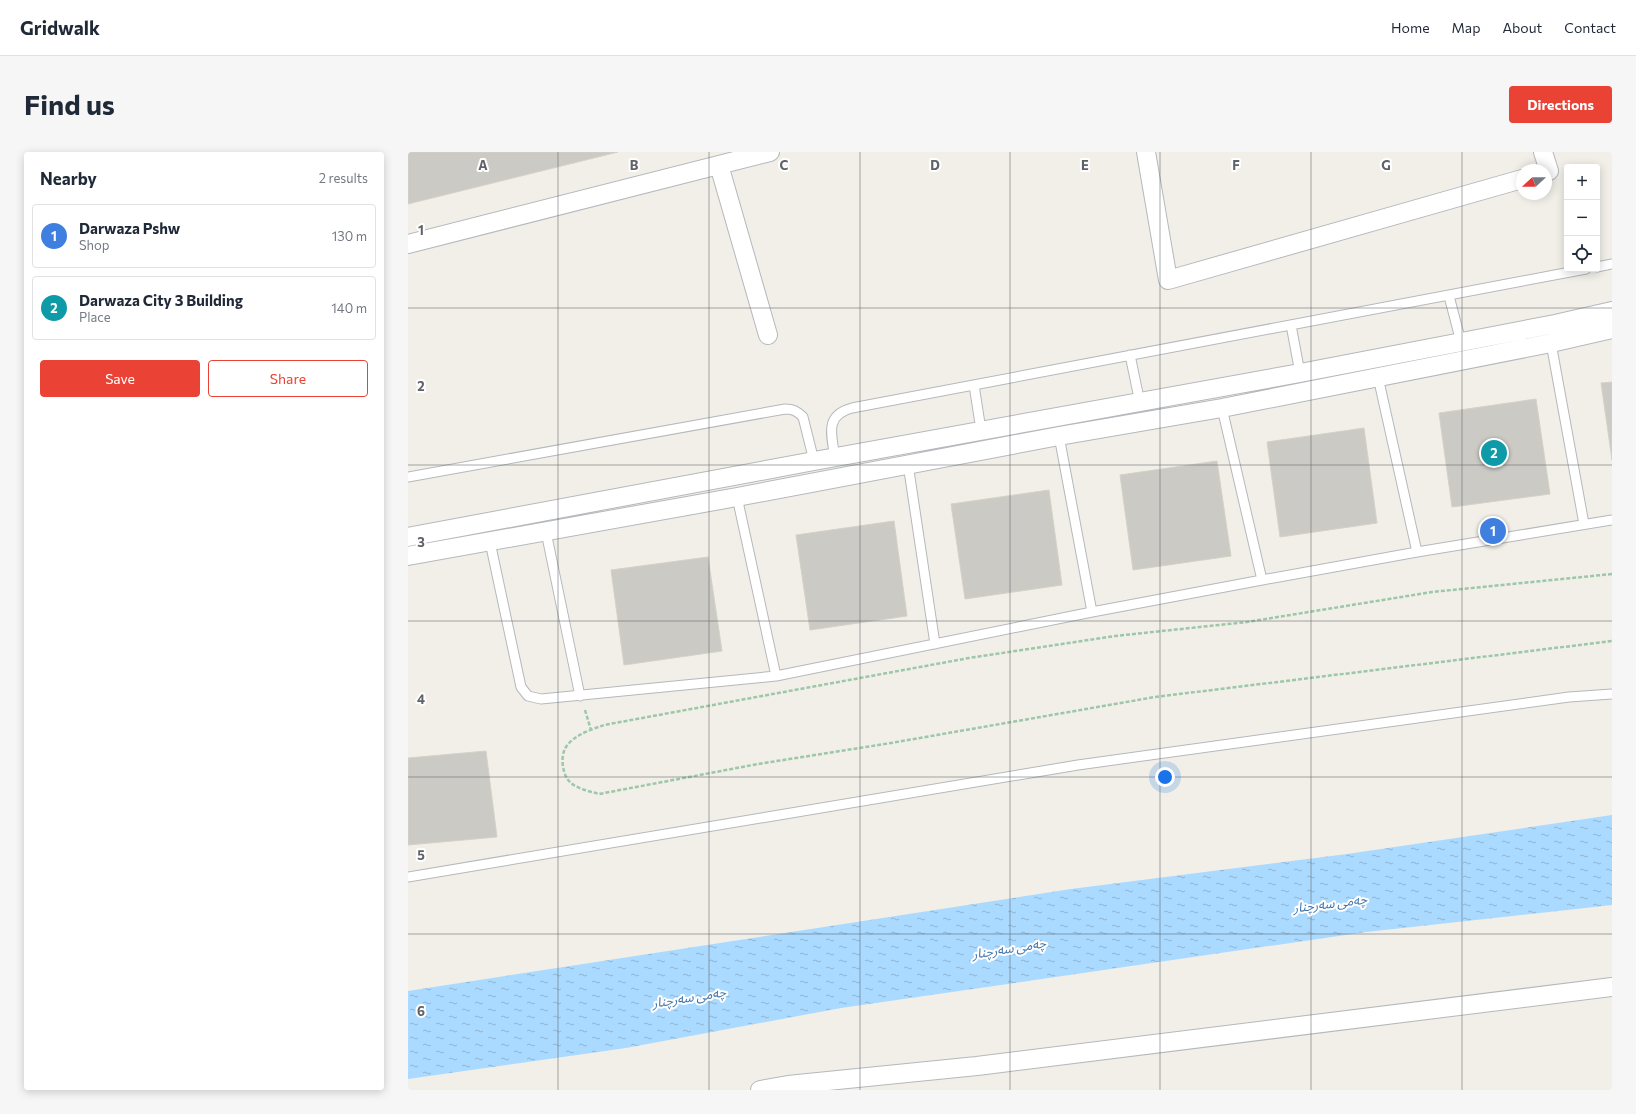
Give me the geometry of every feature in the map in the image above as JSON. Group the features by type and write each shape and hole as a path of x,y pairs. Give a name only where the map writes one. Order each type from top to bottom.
{"street":[{"path":"408,244 719,165 750,154 770,152"},
{"path":"1146,152 1168,280 1516,181"},
{"path":"1544,152 1547,164"},
{"path":"719,165 768,336"},
{"path":"408,537 981,430 1140,403 1300,373 1555,324 1612,310"},
{"path":"408,556 737,497 1059,436 1222,408 1551,343 1612,329"},
{"path":"760,1090 788,1085 977,1066 1612,987"}],"lane":[{"path":"1600,266 1612,264"},
{"path":"835,457 831,435 831,425 836,416 843,410 1571,272"},
{"path":"1449,296 1461,342"},
{"path":"1291,325 1300,373"},
{"path":"1551,343 1584,524"},
{"path":"1130,355 1140,403"},
{"path":"1378,376 1417,552"},
{"path":"974,385 981,430"},
{"path":"1222,408 1262,580"},
{"path":"408,477 792,409 803,417 814,461"},
{"path":"1059,436 1092,612"},
{"path":"908,464 935,644"},
{"path":"737,497 776,676"},
{"path":"490,542 521,687 528,696 541,699 776,676 1092,612 1262,580 1417,552 1612,520"},
{"path":"546,532 580,696"},
{"path":"408,877 1078,764 1569,697 1612,694"}],"path":[{"path":"1612,574 1432,592 1246,622 1115,636 984,656 604,725 578,736 571,741 564,750 563,762 566,779 571,784 599,794 750,765 891,743 1155,697 1612,641"},
{"path":"580,696 591,730"}],"water":[{"name":"چەمی سەرچنار","path":"1612,815 1612,905 1366,932 841,1008 626,1048 408,1079 408,991 1071,889 1347,854"}],"building":[{"path":"408,152 618,152 408,204"},
{"path":"1612,382 1612,460 1601,383"},
{"path":"1536,399 1550,494 1452,507 1439,413"},
{"path":"1364,428 1377,523 1280,537 1267,442"},
{"path":"1217,461 1231,556 1133,570 1120,475"},
{"path":"1049,490 1062,585 965,599 951,504"},
{"path":"894,521 907,616 810,630 796,535"},
{"path":"708,557 722,651 624,665 611,570"},
{"path":"486,751 497,837 408,845 408,758"}],"place":[{"name":"Darwaza City 3 Building","path":"1494,453"},
{"name":"Darwaza Pshw","path":"1493,531"}]}
